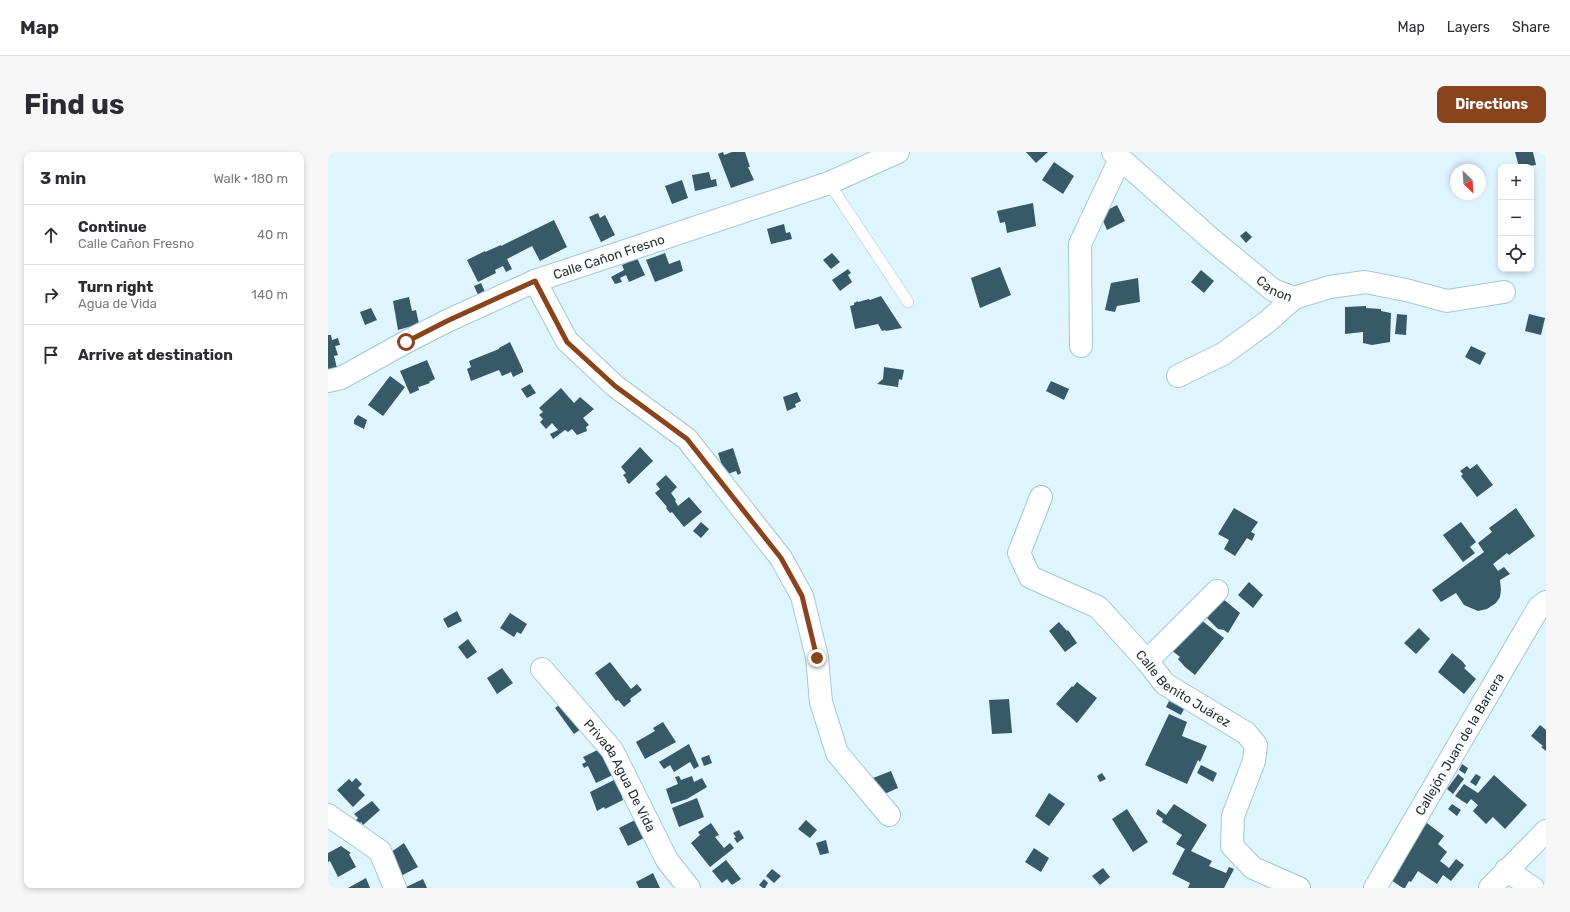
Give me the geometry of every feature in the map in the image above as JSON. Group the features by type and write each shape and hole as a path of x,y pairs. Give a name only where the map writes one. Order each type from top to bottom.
{"street":[{"name":"Calle Cañon Fresno","path":"328,381 341,378 413,338 535,281 829,183 898,152"},
{"name":"Canon","path":"1116,156 1205,234 1273,290 1294,298 1330,287 1365,282 1406,290 1447,301 1504,292"},
{"path":"1081,346 1080,244 1116,156"},
{"path":"535,281 567,342 615,386 687,439 781,558 802,596 817,658 821,702 837,753 889,815"},
{"path":"1178,376 1223,354 1267,322 1294,298"},
{"name":"Calle Benito Juárez","path":"1041,497 1019,553 1030,577 1098,607 1147,661 1165,684 1246,733 1256,745 1254,761 1233,816 1232,846 1253,868 1299,888"},
{"path":"1147,661 1217,591"},
{"name":"Callejón Juan de la Barrera","path":"1376,888 1539,607 1546,602"},
{"name":"Privada Agua De Vida","path":"542,669 612,750 667,860 689,888"},
{"path":"328,815 380,851 395,888"},
{"path":"1490,888 1506,870 1546,832"},
{"path":"1506,870 1533,888"}],"lane":[{"path":"829,183 908,302"}],"building":[{"path":"723,152 724,155 732,152 745,152 750,167 748,167 754,180 731,188 718,154"},
{"path":"1026,152 1048,152 1036,163"},
{"path":"1515,152 1533,152 1536,165 1518,164"},
{"path":"1054,162 1074,176 1063,194 1042,180"},
{"path":"709,172 711,180 716,179 717,186 695,191 692,175"},
{"path":"682,180 688,198 672,204 665,186"},
{"path":"1033,203 1036,226 1007,233 1005,222 1000,223 997,211"},
{"path":"1117,205 1125,221 1107,230 1100,214"},
{"path":"598,213 600,218 605,215 615,235 601,242 589,217"},
{"path":"554,220 567,247 540,261 532,246 507,259 512,269 506,272 503,266 495,270 496,273 478,282 467,260 485,251 501,246"},
{"path":"784,224 786,233 790,232 792,239 771,244 767,229"},
{"path":"1246,231 1252,237 1246,243 1240,236"},
{"path":"665,253 669,264 680,260 683,271 655,282 646,260"},
{"path":"832,253 840,262 831,269 823,260"},
{"path":"637,258 645,275 629,282 626,275 620,278 622,282 615,284 611,277 624,270 622,265"},
{"path":"1000,267 1011,295 980,308 971,278"},
{"path":"848,269 851,273 848,275 852,282 840,291 832,280"},
{"path":"1201,270 1214,281 1204,293 1191,282"},
{"path":"1138,278 1140,302 1117,306 1115,312 1105,310 1111,283"},
{"path":"481,283 486,294 479,297 474,286"},
{"path":"881,296 902,328 882,331 878,324 855,329 850,306 854,305 854,303 858,301 870,300"},
{"path":"409,297 412,311 416,310 419,324 398,330 393,301"},
{"path":"1366,306 1366,308 1381,309 1381,311 1391,313 1390,342 1372,345 1363,343 1363,332 1345,334 1345,307"},
{"path":"371,308 377,320 365,325 360,312"},
{"path":"1397,314 1407,315 1406,335 1395,334"},
{"path":"1529,314 1545,318 1541,335 1525,331"},
{"path":"328,335 331,335 332,340 338,338 340,345 335,346 338,355 334,356 337,368 328,371"},
{"path":"510,342 523,372 513,377 511,372 502,376 499,370 471,381 467,369 471,367 469,361 499,349"},
{"path":"1471,346 1486,353 1480,365 1465,357"},
{"path":"427,360 435,379 429,382 430,383 419,387 418,386 419,390 410,394 400,371"},
{"path":"884,367 904,370 902,380 899,379 898,387 877,384 883,379"},
{"path":"390,376 405,387 383,416 368,405"},
{"path":"1051,381 1069,389 1064,400 1046,391"},
{"path":"530,384 536,393 527,398 521,389"},
{"path":"561,388 574,403 580,397 594,409 583,418 589,425 586,427 587,431 577,435 572,429 568,432 565,430 553,439 550,434 558,430 552,423 546,429 540,422 543,419 539,415 543,412 539,408"},
{"path":"797,392 801,401 795,404 796,407 787,411 783,397"},
{"path":"358,415 367,420 364,429 354,424 354,420"},
{"path":"640,447 653,461 629,484 623,475 626,473 621,467"},
{"path":"733,448 741,473 738,475 736,471 725,475 718,453"},
{"path":"1477,464 1493,485 1477,497 1461,476 1463,474 1460,471 1467,466 1470,469"},
{"path":"666,475 677,487 671,493 678,506 689,497 702,512 684,527 672,512 670,513 655,493 660,489 656,484"},
{"path":"1234,508 1258,522 1251,532 1255,534 1252,541 1247,538 1235,556 1224,549 1229,540 1218,534"},
{"path":"1516,508 1535,536 1509,555 1507,553 1493,564 1498,571 1504,567 1510,574 1500,580 1500,597 1496,603 1487,609 1478,611 1464,605 1456,593 1441,602 1432,590 1484,552 1478,543 1492,532 1489,528"},
{"path":"701,522 709,529 701,538 693,531"},
{"path":"1461,522 1476,542 1470,547 1475,553 1463,562 1443,535"},
{"path":"1249,582 1263,595 1253,608 1238,595"},
{"path":"1222,598 1240,613 1228,633 1224,630 1218,629 1207,618"},
{"path":"457,611 462,621 448,628 443,619"},
{"path":"510,613 527,624 521,634 517,632 514,637 500,628"},
{"path":"1196,616 1224,638 1195,675 1178,659 1180,657 1170,649"},
{"path":"1059,622 1067,631 1068,630 1077,643 1065,652 1049,631"},
{"path":"1419,628 1430,639 1416,654 1404,643"},
{"path":"468,639 477,652 467,659 458,647"},
{"path":"1452,653 1462,661 1466,666 1464,668 1476,679 1464,694 1438,672"},
{"path":"610,662 631,689 637,684 642,690 630,699 631,701 624,707 618,700 616,701 595,673"},
{"path":"502,668 513,683 497,694 487,678"},
{"path":"1077,682 1097,698 1077,723 1056,704"},
{"path":"569,698 588,724 574,734 555,708"},
{"path":"1009,699 1012,733 992,734 989,700"},
{"path":"1169,701 1184,709 1181,715 1166,707"},
{"path":"1169,714 1187,722 1182,736 1207,746 1200,762 1198,760 1187,784 1145,765"},
{"path":"663,722 676,742 645,759 636,742 655,731 653,728"},
{"path":"1540,725 1546,730 1546,751 1541,747 1543,746 1531,736"},
{"path":"689,744 699,766 694,769 690,762 674,772 670,765 664,769 659,762"},
{"path":"606,746 619,772 596,783 588,766 584,768 582,764 586,762 583,757"},
{"path":"709,755 712,763 704,766 701,758"},
{"path":"1462,764 1468,768 1465,774 1459,770"},
{"path":"1201,765 1217,773 1213,782 1197,773"},
{"path":"891,771 898,788 880,796 873,778"},
{"path":"1102,773 1106,779 1100,782 1097,776"},
{"path":"1458,774 1464,779 1453,794 1447,789"},
{"path":"1476,774 1481,777 1476,786 1470,782"},
{"path":"1494,775 1527,805 1505,829 1493,817 1486,824 1473,811 1478,805 1471,799 1467,804 1455,796 1464,784 1478,793"},
{"path":"622,776 631,793 622,797 623,800 605,809 604,807 597,811 590,792"},
{"path":"679,776 681,780 692,776 694,782 702,778 707,787 687,799 671,804 666,789 678,784 675,777"},
{"path":"356,778 362,784 358,788 365,795 353,807 337,790 349,779 352,782"},
{"path":"1049,793 1065,804 1049,826 1035,816"},
{"path":"697,798 704,817 679,827 672,808"},
{"path":"372,801 380,810 363,825 361,822 356,827 353,823 358,818 354,814"},
{"path":"1174,804 1207,825 1191,851 1212,861 1209,866 1226,873 1229,867 1234,869 1224,888 1188,888 1190,883 1172,874 1185,849 1176,844 1182,835 1162,822 1163,819 1156,814 1158,809 1166,815"},
{"path":"1452,804 1461,810 1457,816 1448,809"},
{"path":"1127,809 1148,842 1133,852 1112,819"},
{"path":"639,818 648,836 628,846 619,828"},
{"path":"806,820 817,830 810,838 798,829"},
{"path":"1423,820 1444,836 1438,844 1447,852 1440,861 1449,868 1456,859 1464,865 1451,881 1443,875 1437,884 1418,871 1411,882 1409,881 1405,888 1403,888 1386,877"},
{"path":"711,823 719,835 715,837 724,848 730,843 734,848 710,867 691,843 700,835 698,832"},
{"path":"739,830 744,838 737,843 734,838 736,837 733,833"},
{"path":"826,840 829,853 820,855 816,843"},
{"path":"404,843 418,867 397,878 384,857"},
{"path":"341,846 351,853 349,854 356,867 338,877 330,861 328,862 328,853"},
{"path":"1034,848 1049,858 1041,872 1025,862"},
{"path":"726,860 741,879 732,885 727,879 722,883 712,871"},
{"path":"1103,868 1110,877 1100,885 1092,876"},
{"path":"772,869 781,876 774,883 766,876"},
{"path":"653,873 660,888 639,888 636,882"},
{"path":"366,878 370,888 348,888"},
{"path":"423,879 427,888 404,888"},
{"path":"764,879 768,883 765,888 763,888 759,885"}],"route":[{"path":"406,342 447,321 535,281 567,342 615,386 687,439 781,558 802,596 817,658"}]}
